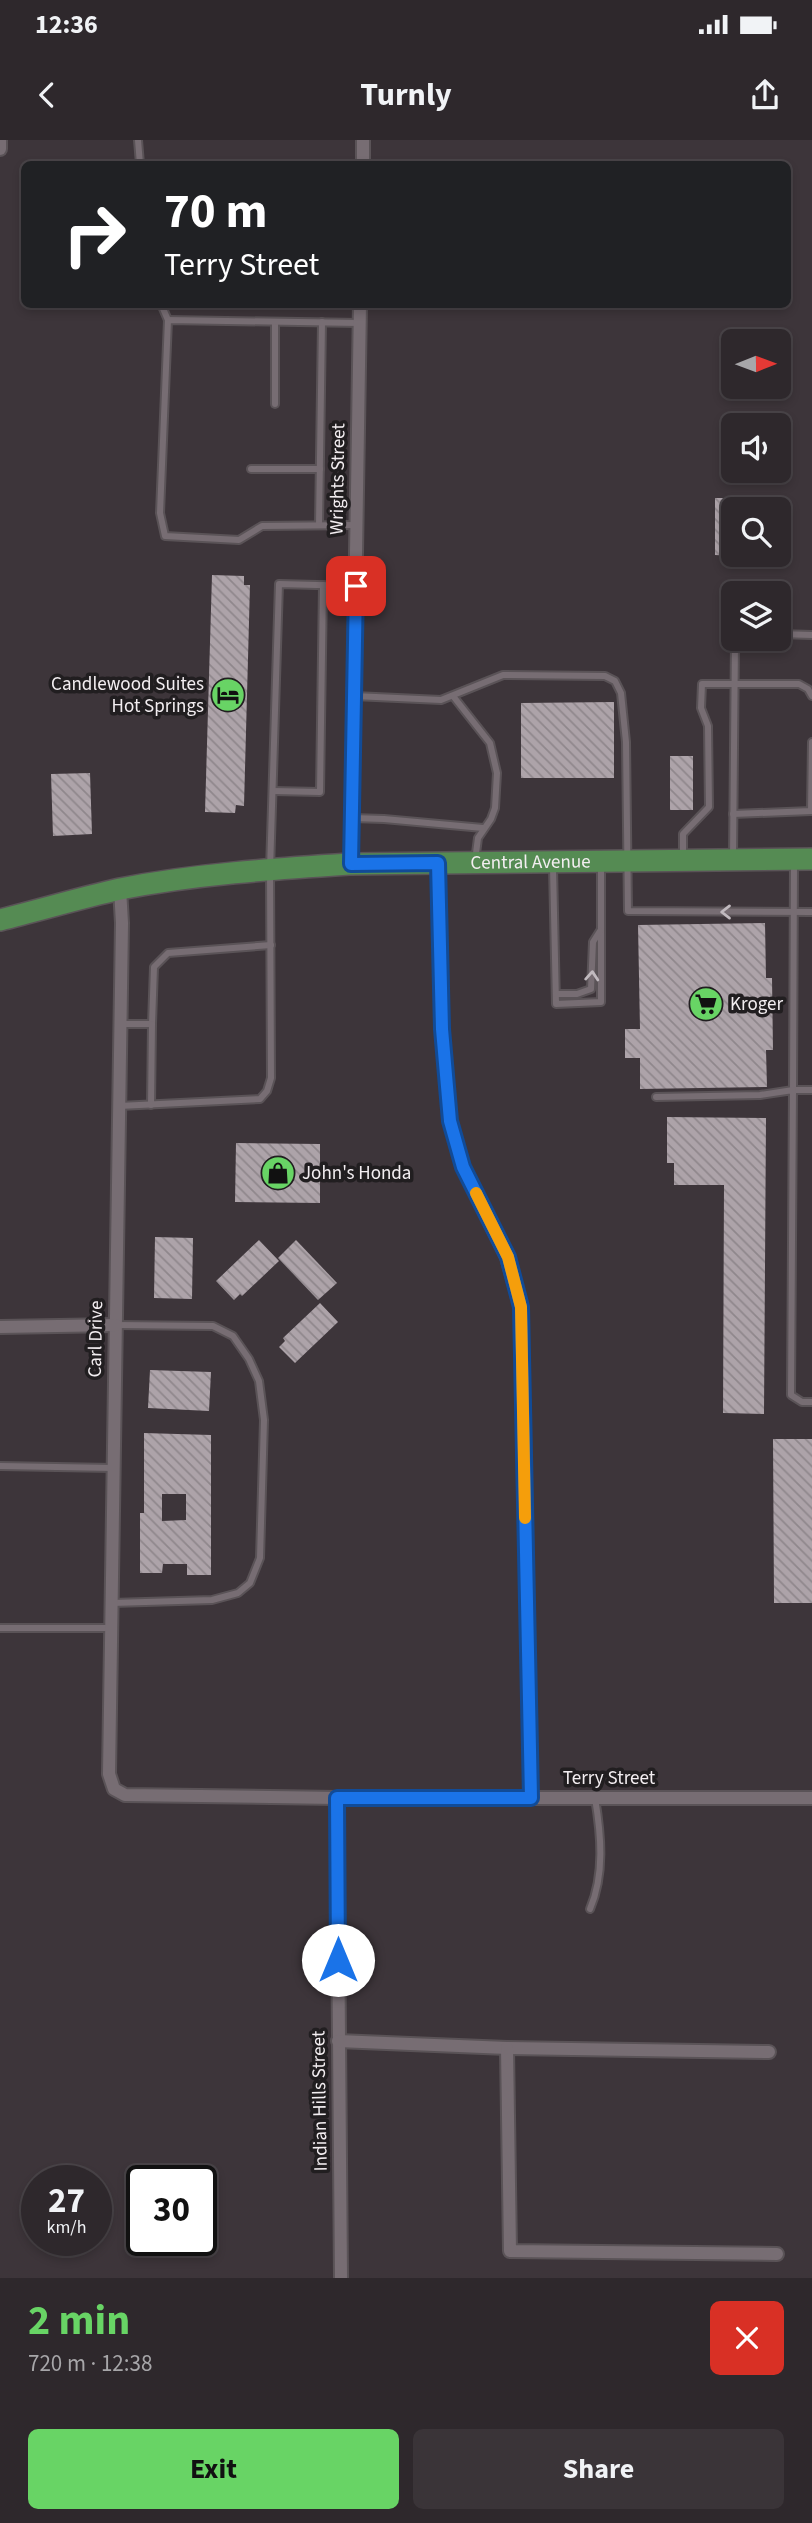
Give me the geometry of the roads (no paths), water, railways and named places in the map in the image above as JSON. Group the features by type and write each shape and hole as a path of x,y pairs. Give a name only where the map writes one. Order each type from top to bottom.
{"main road":[{"name":"Central Avenue","path":"0,920 120,889 196,877 270,870 351,864 803,859"}],"street":[{"path":"0,149 1,140"},
{"path":"363,140 363,161"},
{"name":"Wrights Street","path":"351,864 360,308"},
{"path":"438,863 442,1029 450,1121 463,1167 508,1257 521,1307 531,1798"},
{"name":"Carl Drive","path":"114,1789 109,1774 122,923 120,889"},
{"path":"0,1327 116,1325"},
{"name":"Terry Street","path":"114,1789 125,1795 337,1798 812,1798"},
{"name":"Indian Hills Street","path":"337,1798 341,2278"},
{"path":"338,2041 507,2048 769,2052"},
{"path":"507,2048 510,2251 776,2254"}],"lane":[{"path":"138,140 141,161"},
{"path":"163,308 168,320 160,513 164,536 239,540 262,526 357,525"},
{"path":"168,320 360,323"},
{"path":"275,322 275,404"},
{"path":"319,526 322,322"},
{"path":"251,469 320,469"},
{"path":"119,1106 260,1100 267,1091 271,1078 270,870 279,584 356,586"},
{"path":"272,791 320,792 323,585"},
{"path":"791,634 812,635"},
{"path":"733,860 735,651"},
{"path":"354,696 441,700 503,675 605,676 615,681 621,693 626,742 628,911 812,912"},
{"path":"683,860 683,834 709,807 708,726 701,708 702,684 799,684 808,689 812,696"},
{"path":"453,696 490,743 497,773 495,808 478,838 474,862"},
{"path":"733,814 811,811 812,742"},
{"path":"352,818 384,818 483,828"},
{"path":"803,859 794,912 791,1395 802,1402 812,1402"},
{"path":"553,862 556,1004 601,1002 601,861"},
{"path":"556,994 577,994 591,989 593,942 601,929"},
{"path":"151,1105 154,967 168,953 271,945"},
{"path":"120,1024 152,1024"},
{"path":"656,1097 760,1095 812,1090"},
{"path":"111,1602 212,1600 238,1593 250,1583 260,1558 264,1420 259,1381 249,1359 233,1336 213,1326 116,1325"},
{"path":"0,1466 113,1468"},
{"path":"0,1628 110,1629"},
{"path":"590,1909 599,1881 599,1821 595,1798"}],"place":[{"name":"Candlewood Suites Hot Springs","path":"228,695"},
{"name":"Kroger","path":"706,1004"},
{"name":"John's Honda","path":"278,1173"}]}
